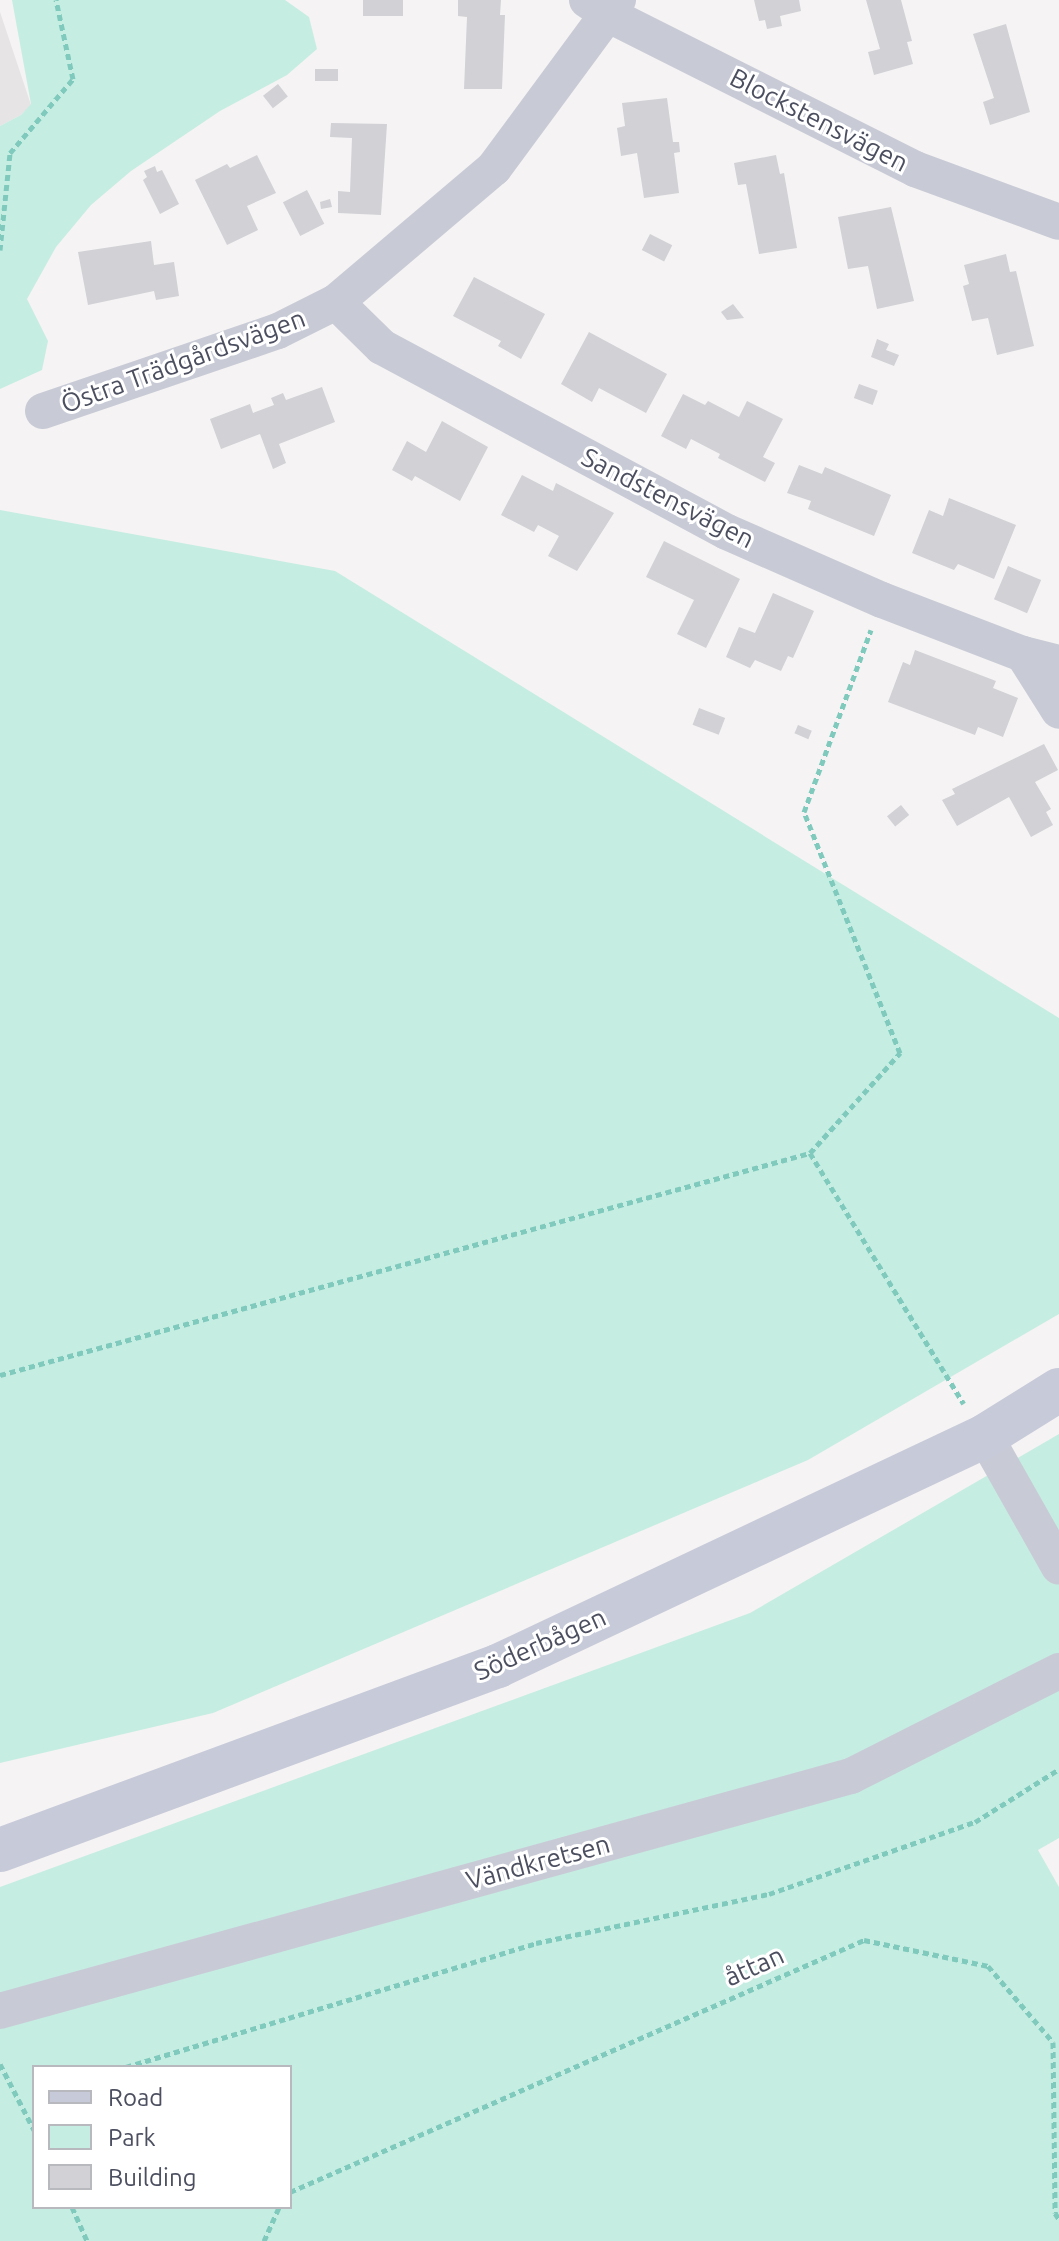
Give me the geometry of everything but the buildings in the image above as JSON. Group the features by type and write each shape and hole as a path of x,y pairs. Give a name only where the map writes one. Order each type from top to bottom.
{"street":[{"name":"Blockstensvägen","path":"605,5 915,169 1059,222"},
{"name":"Östra Trädgårdsvägen","path":"43,411 278,331 336,302 494,168 605,5"},
{"name":"Sandstensvägen","path":"336,302 382,347 727,532 882,600 1023,654 1059,663"},
{"path":"1023,654 1059,711"},
{"name":"Söderbågen","path":"0,1850 498,1666 985,1436 1059,1390"},
{"path":"985,1436 1059,1567"},
{"name":"Vändkretsen","path":"0,2011 851,1776 1059,1671"}],"path":[{"path":"0,250 10,153 73,79 56,0"},
{"path":"0,1375 810,1153 900,1053 804,812 882,600"},
{"path":"810,1153 985,1436"},
{"path":"133,2065 536,1943 769,1894 975,1822 1059,1769"},
{"name":"åttan","path":"292,2191 864,1940 988,1966 1053,2042 1055,2213 1059,2219"},
{"path":"0,2064 32,2126"},
{"path":"73,2209 87,2241"},
{"path":"264,2241 278,2209"}],"shaded area":[{"path":"0,12 31,105 21,115 0,126"}],"green space":[{"path":"12,0 285,0 309,17 317,49 287,75 220,111 131,171 91,205 56,247 27,299 48,341 42,370 0,389 0,126 21,115 31,104"},
{"path":"0,510 335,571 1059,1018 1059,1314 808,1460 213,1713 0,1763"},
{"path":"1059,1434 1059,1838 1038,1850 1059,1887 1059,2241 0,2241 0,1887 750,1613"}]}
